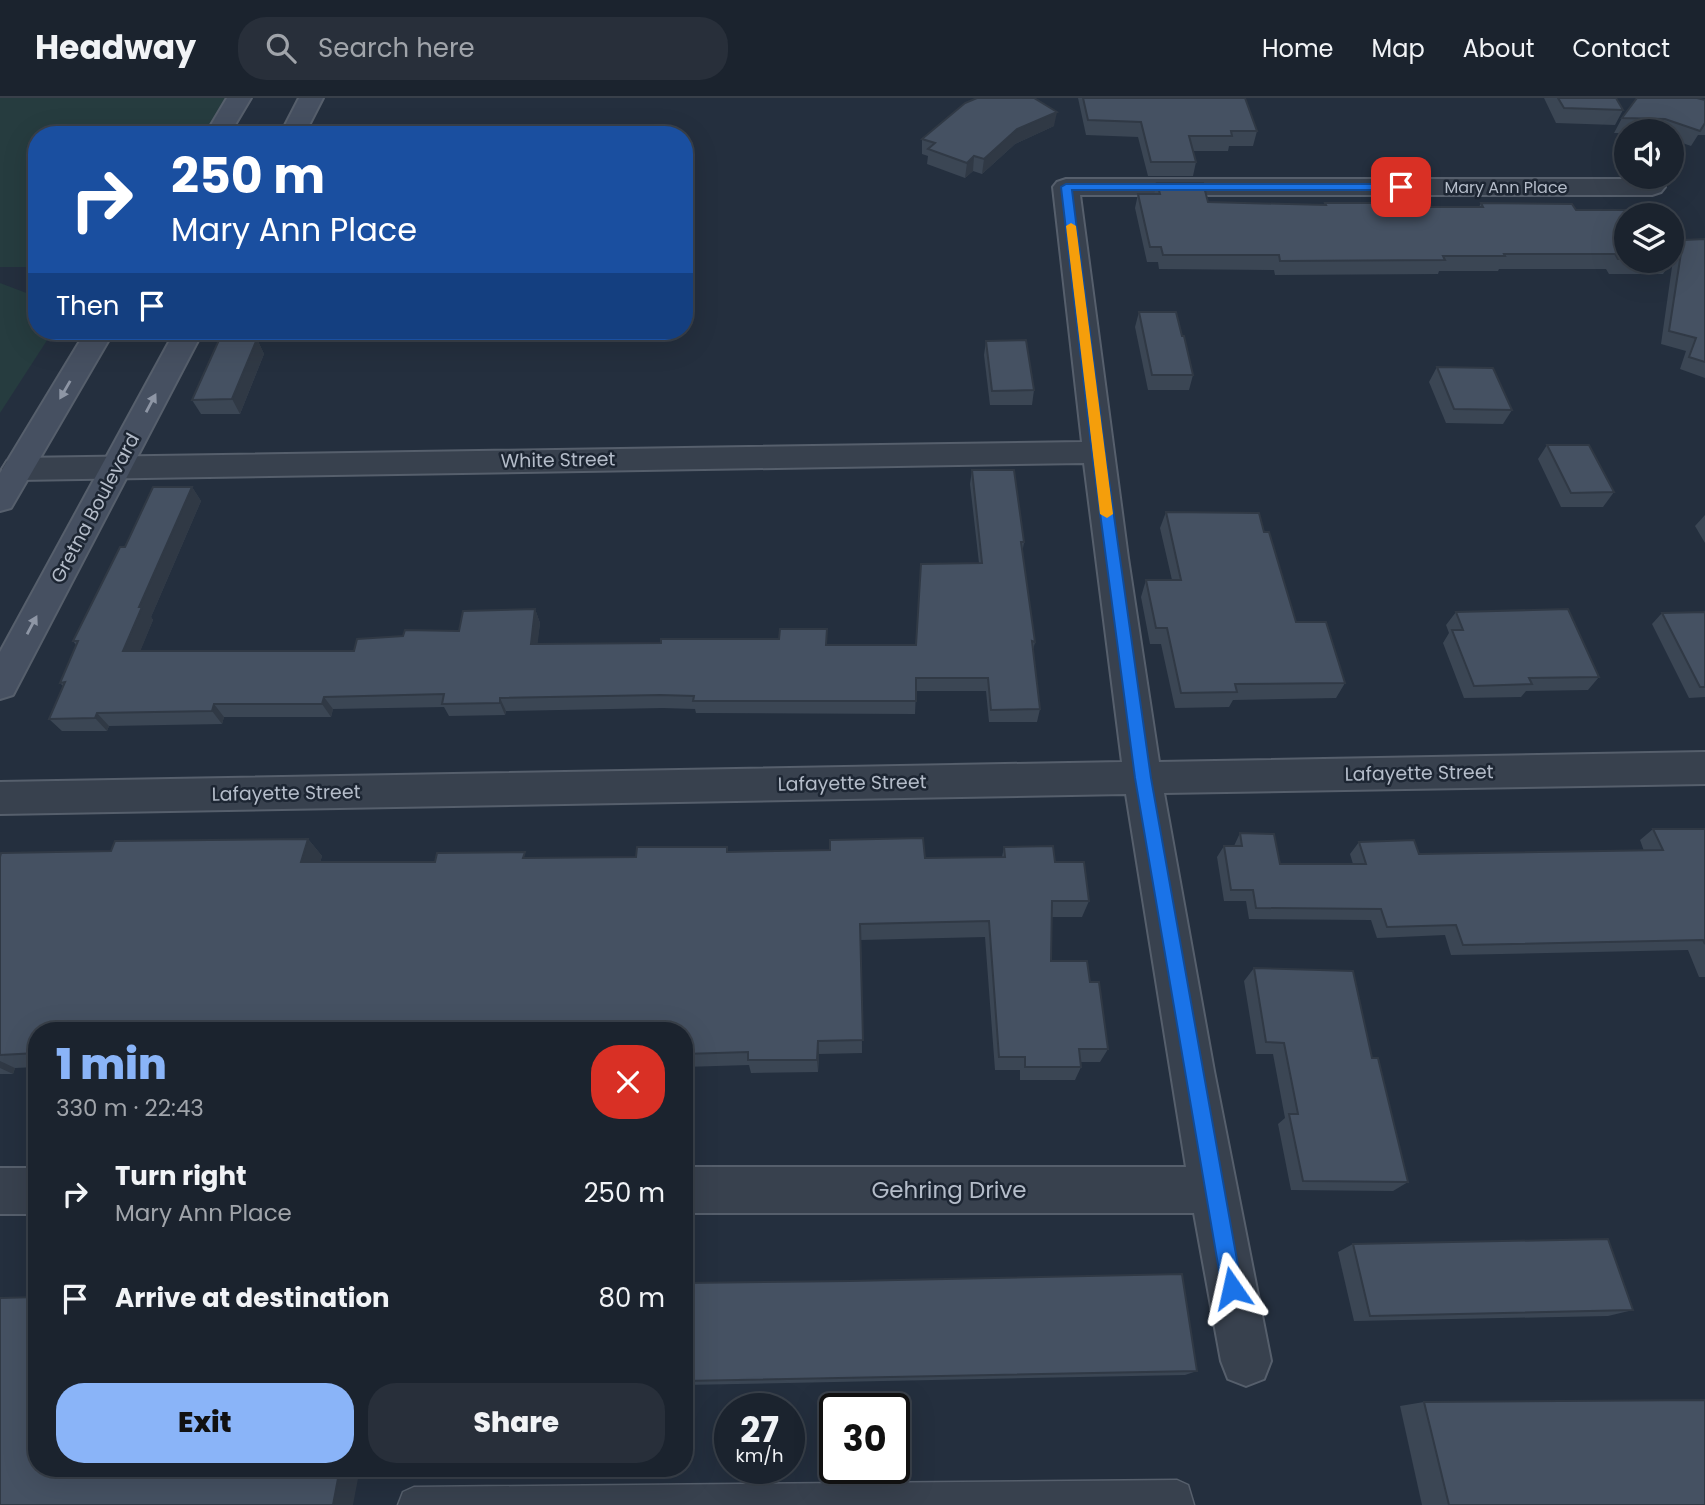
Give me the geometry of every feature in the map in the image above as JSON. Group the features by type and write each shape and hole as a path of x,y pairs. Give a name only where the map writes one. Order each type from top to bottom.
{"street":[{"path":"222,126 239,98"},
{"path":"297,126 311,98"},
{"name":"Mary Ann Place","path":"1098,452 1066,187 1614,187"},
{"path":"0,500 95,340"},
{"name":"Gretna Boulevard","path":"5,667 118,466 184,340"},
{"path":"1098,452 1143,778 1213,1190 1246,1362"},
{"name":"White Street","path":"18,469 1098,452"},
{"name":"Lafayette Street","path":"0,798 1705,768"},
{"name":"Gehring Drive","path":"693,1191 1213,1190"},
{"path":"0,1191 28,1191"}],"lane":[{"path":"414,1505 912,1502 1177,1496 1178,1505"}],"green space":[{"path":"0,98 230,98 210,126 28,126 28,267 0,267"},
{"path":"0,283 28,294 28,340 47,340 0,413"}],"building":[{"path":"977,98 1034,98 1057,112 1017,129 984,159 974,156 967,163 928,149 935,143 922,139 965,103"},
{"path":"1083,98 1245,98 1257,131 1231,131 1232,136 1189,136 1196,162 1151,162 1141,122 1088,120"},
{"path":"1558,98 1616,98 1623,110 1564,108"},
{"path":"1637,98 1705,100 1705,123 1700,131 1684,126 1684,119 1622,118"},
{"path":"1157,183 1203,183 1208,202 1326,205 1325,203 1406,203 1408,207 1483,207 1481,203 1572,204 1576,210 1614,210 1614,254 1443,256 1445,260 1280,261 1279,255 1163,255 1161,247 1150,247 1138,194 1160,194"},
{"path":"1705,239 1705,362 1689,357 1696,338 1669,331 1678,273 1684,273 1684,240"},
{"path":"1139,312 1176,312 1193,375 1152,375"},
{"path":"219,340 257,340 232,399 192,400"},
{"path":"1026,340 1034,390 992,391 986,341"},
{"path":"1437,367 1493,368 1512,410 1454,409"},
{"path":"1547,445 1589,445 1614,492 1571,493"},
{"path":"972,470 1014,470 1035,642 1032,641 1040,709 991,710 988,678 916,678 916,701 693,701 694,696 660,695 500,698 500,703 442,704 444,694 324,697 322,704 214,704 212,711 97,713 95,718 49,719 65,682 60,683 78,641 73,641 120,547 125,547 153,487 192,487 139,607 142,607 123,651 354,651 357,639 403,636 405,630 459,631 463,611 535,609 531,644 661,643 661,639 779,639 780,629 827,629 826,645 916,645 921,564 982,563"},
{"path":"1166,512 1259,513 1264,532 1269,532 1296,622 1326,622 1345,683 1235,684 1237,692 1181,693 1167,628 1156,628 1146,580 1181,580"},
{"path":"1568,609 1599,677 1529,678 1532,684 1474,686 1452,630 1463,630 1456,612"},
{"path":"1705,612 1705,687 1700,687 1662,613"},
{"path":"1653,829 1705,829 1705,944 1703,940 1463,945 1456,925 1387,927 1381,909 1256,908 1253,890 1231,890 1224,846 1242,846 1240,833 1274,834 1280,864 1366,864 1359,842 1414,840 1419,854 1663,850"},
{"path":"923,838 925,858 1005,857 1004,847 1053,846 1055,862 1084,862 1089,901 1052,901 1051,961 1087,961 1090,982 1099,982 1108,1049 1079,1049 1081,1067 1025,1067 1025,1057 999,1057 989,921 860,924 863,1040 818,1041 817,1060 748,1060 748,1052 693,1054 693,1022 28,1022 28,1053 0,1055 1,853 111,851 115,841 308,839 301,862 435,862 437,853 525,852 523,858 636,857 637,847 727,847 727,852 830,850 830,840"},
{"path":"1254,968 1353,971 1372,1058 1378,1058 1408,1182 1303,1181 1289,1114 1298,1114 1284,1043 1266,1042"},
{"path":"1608,1239 1633,1310 1370,1316 1353,1244"},
{"path":"1182,1274 1197,1371 693,1381 693,1283"},
{"path":"28,1297 28,1477 338,1477 333,1505 0,1505 0,1298"},
{"path":"1705,1400 1705,1505 1449,1505 1424,1402"}],"slow traffic":[{"path":"1071,226 1107,514"}],"route":[{"path":"1232,1288 1143,778 1098,452 1066,187 1401,187"}]}
